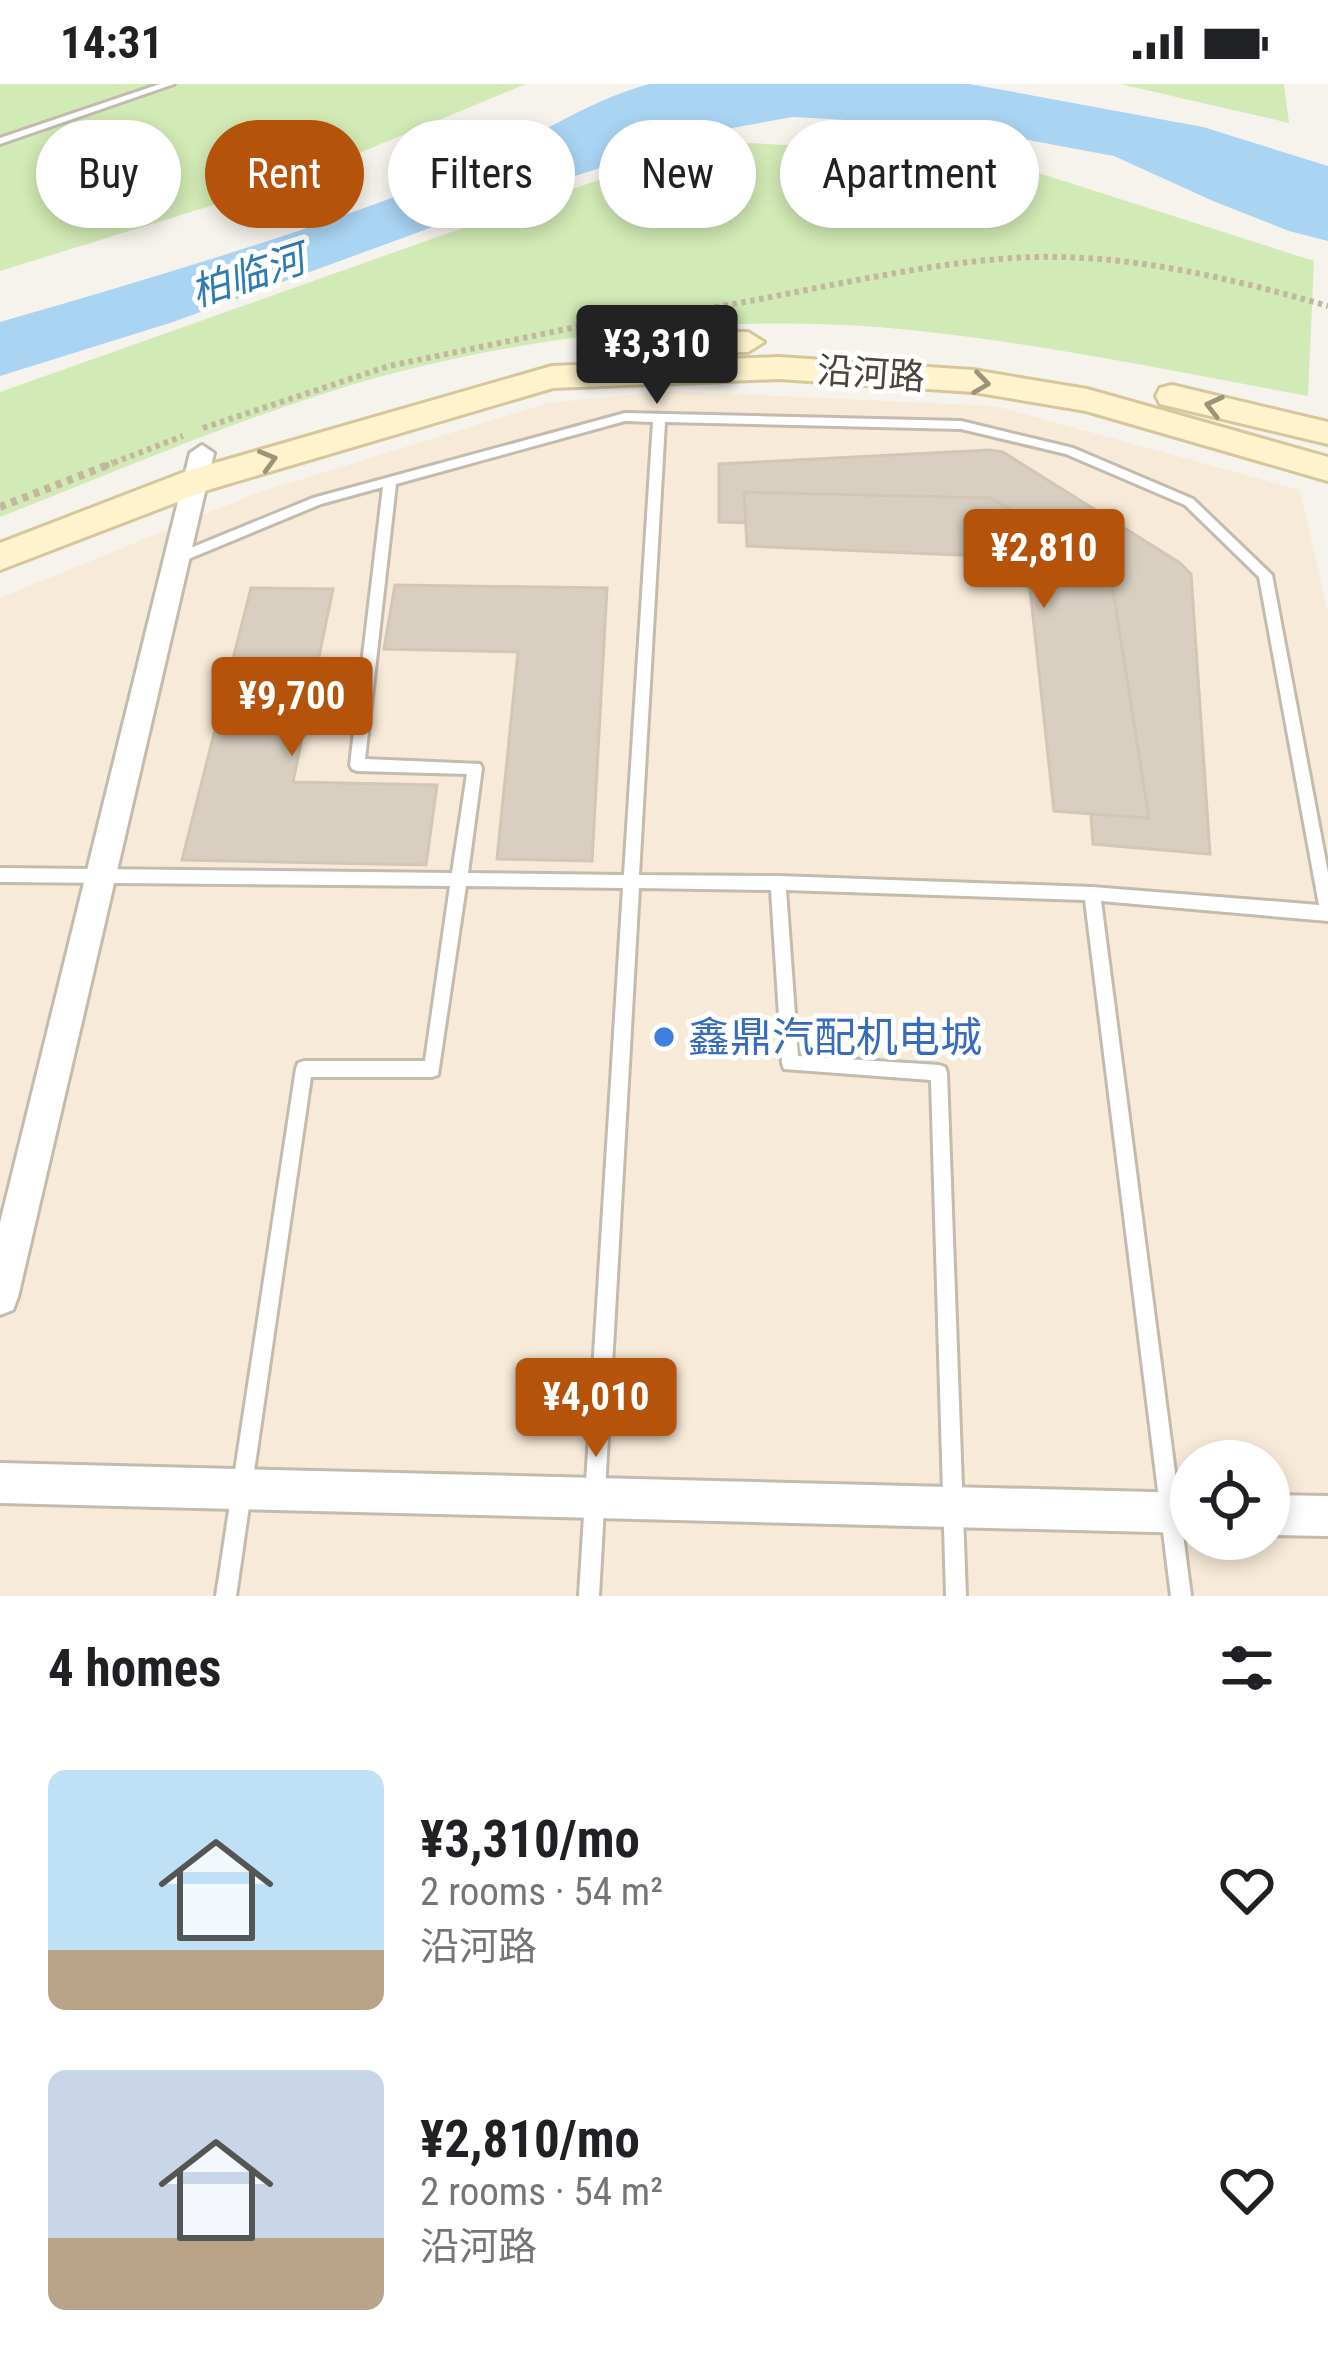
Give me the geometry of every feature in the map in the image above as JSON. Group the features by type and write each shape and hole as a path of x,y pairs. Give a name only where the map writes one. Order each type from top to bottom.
{"street":[{"name":"沿河路","path":"0,556 329,411 474,374 660,342 975,354 1328,434"},
{"name":"沿河路","path":"0,535 201,466 552,377 779,368 973,381 1087,400 1328,469"},
{"path":"0,1297 201,466"},
{"path":"0,1483 1170,1512"},
{"path":"1290,1515 1328,1516"}],"lane":[{"path":"0,141 169,84"},
{"path":"0,875 778,883 1092,893 1328,913 1264,575 1189,502 1069,451 961,425 625,417 317,501 181,557"},
{"path":"590,1596 659,418"},
{"path":"226,1596 304,1069 432,1069 475,768 357,765 390,481"},
{"path":"778,883 790,1063 939,1072 956,1596"},
{"path":"1092,893 1171,1440"},
{"path":"1181,1560 1181,1596"}],"shaded area":[{"name":"鑫鼎汽配机电城","path":"671,391 995,406 1300,490 1328,613 1328,1596 0,1596 0,598 257,493 548,403"}],"green space":[{"path":"0,84 526,84 439,120 388,120 388,141 364,151 364,120 205,120 205,208 181,215 181,120 36,120 36,228 139,228 0,271"},
{"path":"1120,84 1284,84 1289,123"},
{"path":"756,143 780,145 780,228 1039,228 1039,173 1314,261 1308,396 1040,347 878,327 746,324 610,333 476,354 348,386 216,431 0,517 0,392 463,228 575,228 575,188 599,180 599,228 756,228"}],"water":[{"path":"649,84 970,84 1203,127 1328,166 1328,241 1213,201 1114,156 1039,142 1039,120 792,117 756,124 756,120 599,120 599,168 575,176 575,120 564,120"},
{"name":"柏临河","path":"388,199 388,228 430,228 173,322 0,376 0,322 305,228 364,228 364,208"}],"building":[{"path":"1003,452 1191,574 1210,854 1093,844 1080,656 1065,576 993,530 719,522 719,464"},
{"path":"744,492 991,498 1099,564 1111,578 1149,818 1054,811 1030,588 983,556 747,546"},
{"path":"395,585 607,588 592,861 497,859 518,652 384,649"},
{"path":"251,588 333,589 293,782 437,785 426,865 182,860"}],"place":[{"name":"鑫鼎汽配机电城","path":"664,1037"}]}
